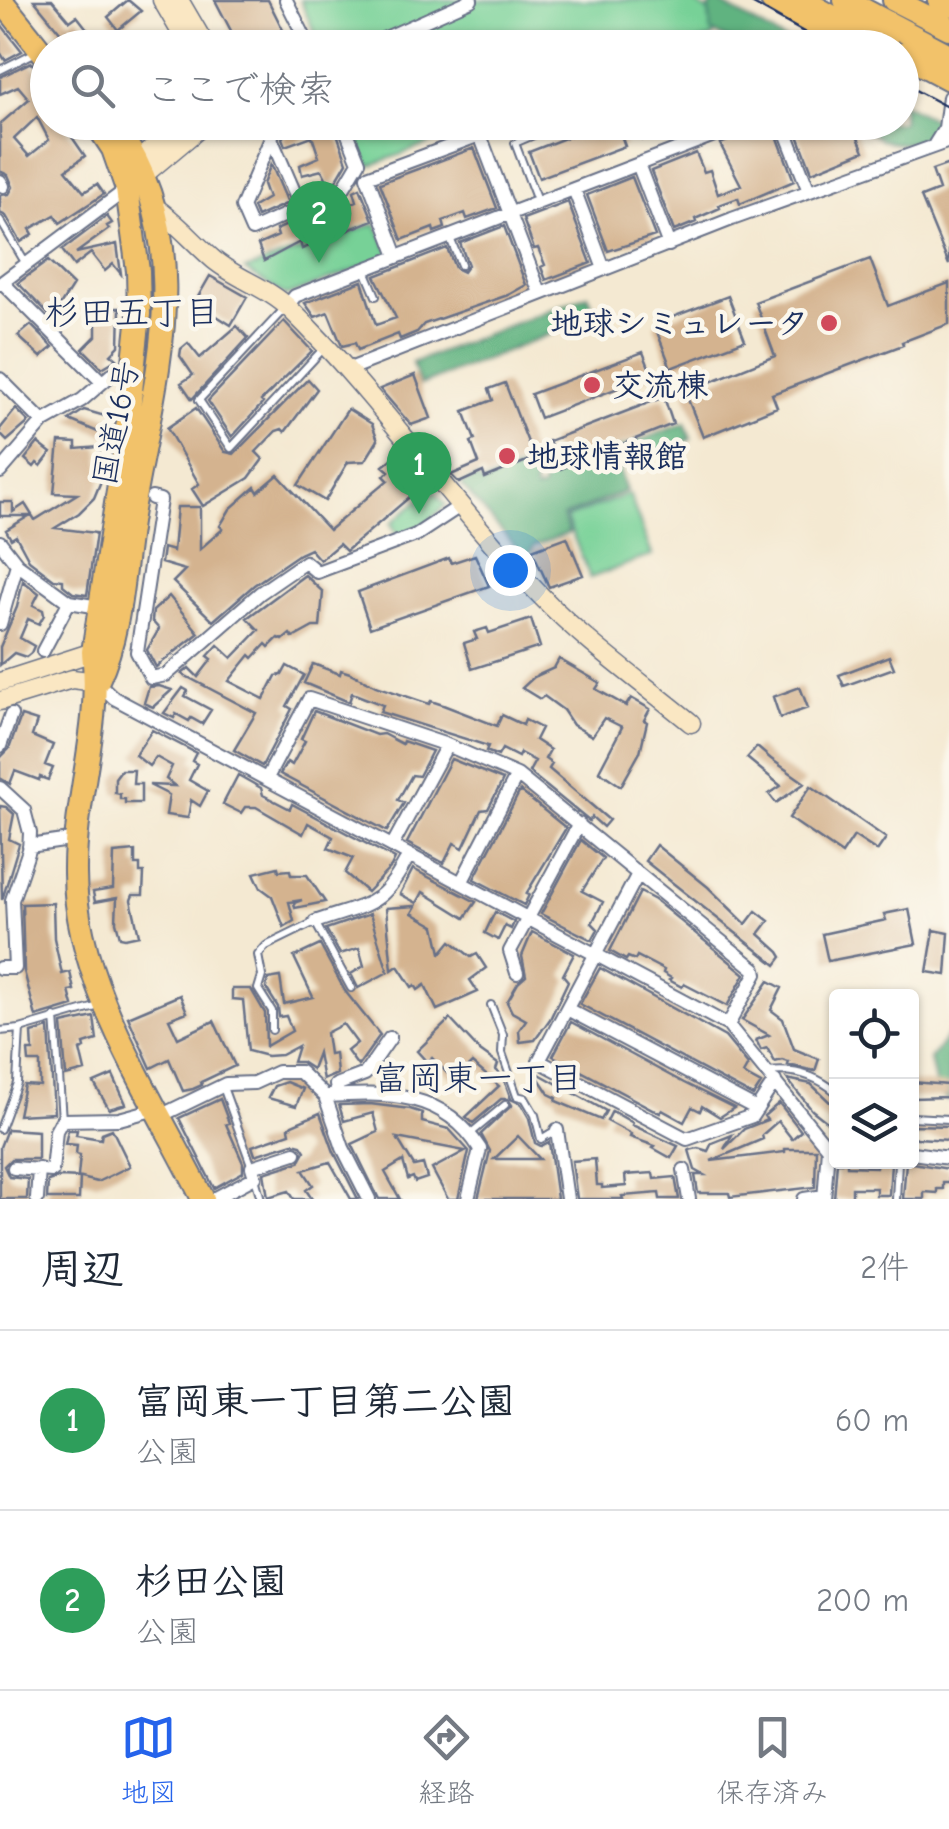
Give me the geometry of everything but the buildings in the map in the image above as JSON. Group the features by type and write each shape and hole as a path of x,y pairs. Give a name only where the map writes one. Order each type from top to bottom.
{"highway":[{"path":"772,0 824,30"},
{"path":"802,0 857,30"},
{"path":"846,0 902,30"},
{"path":"894,0 949,28"},
{"path":"939,0 949,6"},
{"path":"8,8 30,32"},
{"path":"919,39 949,55"},
{"path":"919,63 949,79"},
{"path":"919,81 949,97"},
{"name":"国道16号","path":"106,140 119,162 136,175"},
{"name":"国道16号","path":"109,608 164,336 163,266 152,205 120,140"},
{"name":"国道16号","path":"136,175 139,288 134,374 109,608 77,839 77,909 84,946 105,1003 203,1199"}],"street":[{"path":"162,0 180,30"},
{"path":"179,0 196,30"},
{"path":"286,0 301,30"},
{"path":"404,30 471,0"},
{"path":"347,370 809,190 942,143 949,97"},
{"path":"136,175 168,140"},
{"path":"102,382 2,284 183,140"},
{"path":"271,140 242,207 252,230 343,189 359,162 350,140"},
{"path":"273,140 302,210"},
{"path":"396,256 368,177 467,140"},
{"path":"482,140 540,293"},
{"path":"287,306 296,296 701,140"},
{"path":"789,140 809,190"},
{"path":"638,164 670,245"},
{"path":"574,188 604,269"},
{"path":"152,205 175,220 221,265 287,306 347,370 538,594 690,722"},
{"path":"0,472 43,422 82,400 112,374 134,374"},
{"path":"0,379 43,422"},
{"path":"152,498 160,500 138,652 151,678 166,675 260,593 305,562 317,572 334,566 416,535 460,506"},
{"path":"0,542 17,564 69,602 109,608"},
{"path":"0,624 17,564"},
{"path":"43,651 69,602"},
{"path":"0,682 102,653"},
{"path":"0,746 5,708 72,679 97,682 114,698 728,1024 829,1144"},
{"path":"267,778 309,699 447,745 517,775 755,969 756,974 728,1024"},
{"path":"392,846 447,745"},
{"path":"460,884 517,775"},
{"path":"0,788 24,810 30,832 12,900 15,968 0,968"},
{"path":"518,972 510,951 579,824"},
{"path":"29,846 77,839"},
{"path":"316,922 372,903 393,888 409,856"},
{"path":"638,874 539,1061 687,1139 752,1116 771,1077"},
{"path":"567,1009 758,1109"},
{"path":"368,1199 343,1148 332,1095 336,1085 365,1074 390,1038"},
{"path":"14,1168 52,1171 56,1131 62,1120 120,1119 158,1112 222,1086 254,1082 289,1070 300,1072 332,1095 386,1092 459,1120 480,1150 468,1199"},
{"path":"558,1130 567,1199"},
{"path":"214,1199 253,1172 295,1153"},
{"path":"919,1154 949,1158"},
{"path":"804,1199 824,1198 829,1166"},
{"path":"36,1199 39,1169"},
{"path":"684,1170 689,1199"}],"lane":[{"path":"0,70 30,59"},
{"path":"522,140 515,143 537,202"},
{"path":"0,220 26,264"},
{"path":"450,236 461,265"},
{"path":"364,269 376,296"},
{"path":"287,306 199,400 231,448 326,346"},
{"path":"272,1030 272,1011 258,989 262,976 258,955 266,946 316,922 351,988"},
{"path":"0,1031 105,1003"},
{"path":"491,1004 503,1035 502,1053 516,1096 525,1098 535,1115 541,1139 558,1130"},
{"path":"55,1017 62,1120"},
{"path":"0,1129 18,1083 20,1028"},
{"path":"771,1077 786,1070 829,1086"},
{"path":"222,1086 261,1199"},
{"path":"930,1104 930,1118"},
{"path":"470,1134 505,1105"},
{"path":"919,1117 949,1119"},
{"path":"896,1199 898,1169"}],"green space":[{"path":"300,0 691,0 720,20 716,30 313,30"},
{"path":"715,0 767,30 711,30 709,9"},
{"path":"919,112 938,121 919,139"},
{"path":"355,140 440,140 364,168"},
{"path":"882,140 917,140 901,144"},
{"path":"376,223 392,256 286,296 245,270"},
{"path":"588,295 596,316 420,385 412,363"},
{"path":"685,423 691,439 619,469 626,491 563,517 569,533 534,546 526,559 461,485 477,477 482,483 515,469 533,469 535,491 542,488 548,455 552,454 558,472"},
{"path":"432,489 446,505 424,525 399,537 391,523"},
{"path":"629,494 652,555 590,578 566,518"},
{"path":"949,1034 949,1101 937,1093 930,1059"}],"tram line":[{"path":"746,0 800,30"},
{"path":"919,92 949,108"}],"place":[{"name":"杉田公園","path":"319,263"},
{"name":"地球シミュレータ","path":"829,323"},
{"name":"交流棟","path":"592,385"},
{"name":"地球情報館","path":"507,456"},
{"name":"富岡東一丁目第二公園","path":"419,514"}],"district":[{"name":"杉田五丁目","path":"132,312"},
{"name":"富岡東一丁目","path":"478,1078"}]}
